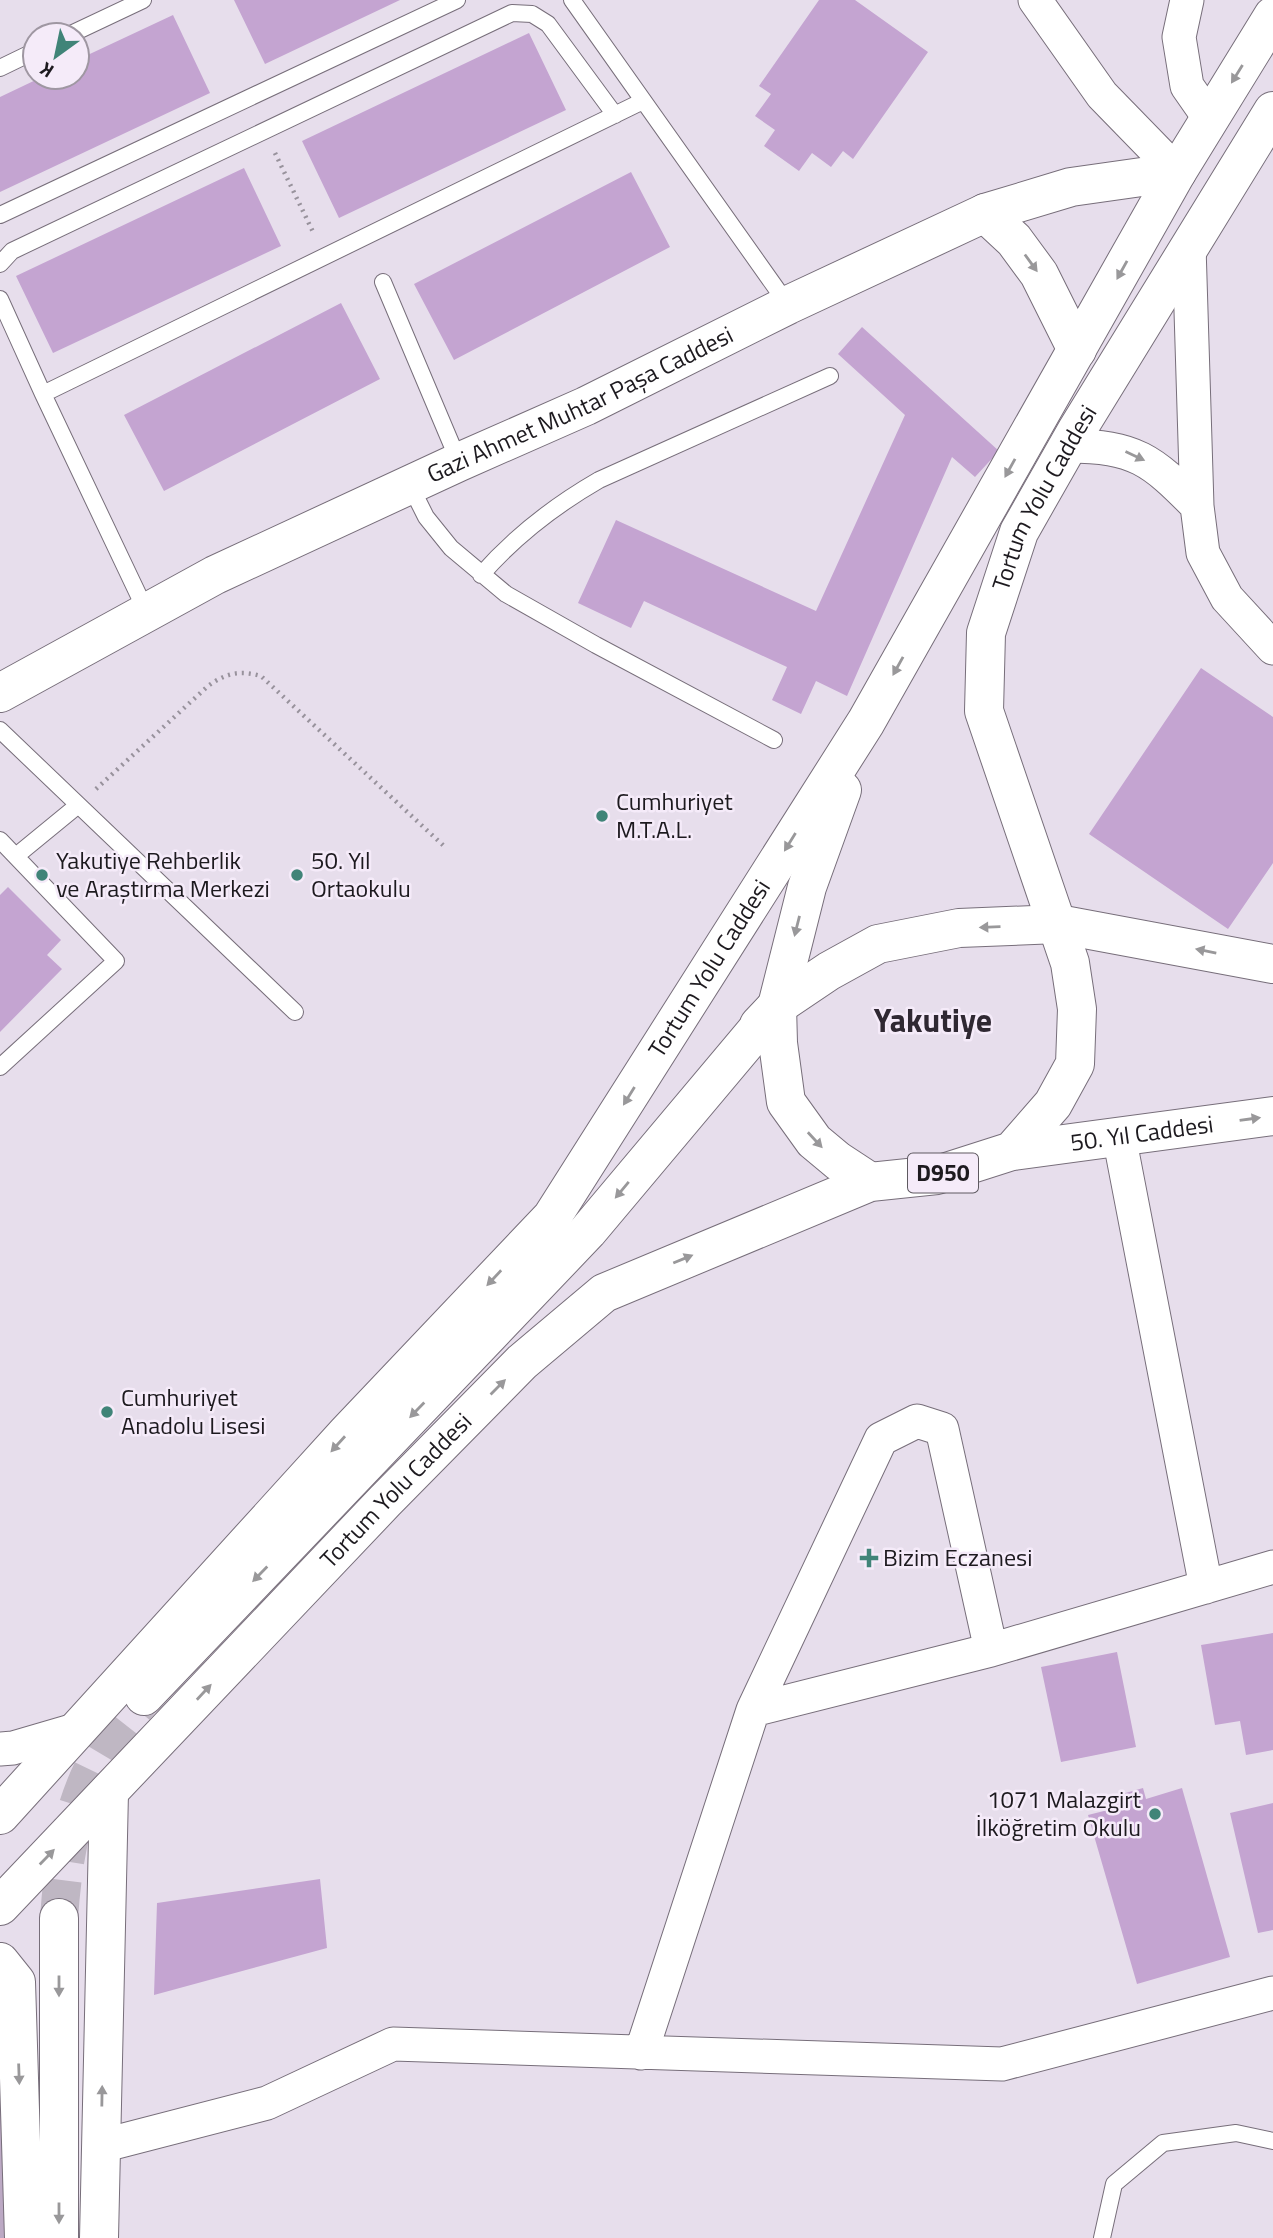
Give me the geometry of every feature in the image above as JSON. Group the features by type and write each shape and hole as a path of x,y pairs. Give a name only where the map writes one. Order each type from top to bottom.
{"main road":[{"name":"Tortum Yolu Caddesi","path":"552,1217 866,722 1177,172 1273,16"},
{"name":"Tortum Yolu Caddesi","path":"0,1906 385,1501 522,1362 604,1293 870,1182 937,1175 1012,1151 1053,1104 1075,1064 1077,1009 1070,963 1058,924 984,711 986,633 1019,532 1068,446 1273,111"},
{"name":"Gazi Ahmet Muhtar Paşa Caddesi","path":"0,693 215,575 586,406 788,305 985,213 1070,187 1177,172"},
{"path":"985,213 1014,240 1039,274 1077,349"},
{"name":"Tortum Yolu Caddesi","path":"866,722 807,887 777,1006 778,1043 786,1102 814,1141 870,1182"},
{"name":"Tortum Yolu Caddesi","path":"0,1815 347,1433 552,1217 694,1091 777,1006 829,971 878,944 960,928 1058,924"},
{"path":"1058,924 1273,964"},
{"path":"144,1696 588,1231 777,1006"},
{"name":"50. Yıl Caddesi","path":"1012,1151 1273,1116"},
{"path":"99,2238 109,1792"},
{"path":"59,1917 60,2238"},
{"path":"0,1962 16,1982 24,2238"}],"street":[{"path":"1035,0 1102,95 1177,172"},
{"path":"1187,0 1179,37 1187,86 1210,119"},
{"path":"1189,246 1197,506 1203,553 1227,598 1273,648"},
{"path":"1068,446 1100,446 1123,450 1145,460 1166,475 1197,506"},
{"path":"1119,1136 1206,1587"},
{"path":"641,2053 753,1710 881,1440 917,1421 942,1429 991,1650"},
{"path":"753,1710 991,1650 1273,1567"},
{"path":"0,1749 13,1748 78,1729"},
{"path":"101,2146 267,2104 393,2044 1002,2064 1273,1993"}],"lane":[{"path":"91,24 142,0"},
{"path":"0,215 457,0"},
{"path":"572,0 788,305"},
{"path":"0,264 12,251 512,13 532,14 548,24 615,115"},
{"path":"0,68 21,58"},
{"path":"43,394 643,101"},
{"path":"383,282 459,462"},
{"path":"0,299 147,613"},
{"path":"481,575 525,529 590,485 830,376"},
{"path":"410,485 426,517 451,548 506,594 775,740"},
{"path":"0,730 295,1013"},
{"path":"16,856 77,806"},
{"path":"0,840 116,961 0,1067"},
{"path":"1102,2238 1114,2184 1163,2143 1236,2133 1273,2140"}],"path":[{"path":"265,130 325,257"},
{"path":"77,806 208,685 221,676 249,672 261,676 445,848"}],"shaded area":[{"path":"0,2046 5,2238 0,2238"}],"building":[{"path":"234,0 400,0 265,64"},
{"path":"819,0 855,0 928,52 853,159 843,151 831,167 812,153 799,171 764,146 775,130 755,116 771,94 759,86"},
{"path":"173,15 210,93 0,192 0,97 21,87 21,91 91,91 91,53"},
{"path":"529,33 566,110 339,218 302,141"},
{"path":"244,168 281,246 53,353 16,276"},
{"path":"631,172 670,247 454,360 414,284"},
{"path":"341,303 380,379 164,491 124,415"},
{"path":"862,327 999,451 975,477 952,457 847,696 816,681 801,714 772,700 787,667 644,601 631,628 578,603 616,520 816,611 905,415 838,354"},
{"path":"1201,668 1273,717 1273,863 1228,929 1089,834"},
{"path":"8,887 61,940 47,955 62,969 0,1032 0,895"},
{"path":"1273,1633 1273,1750 1246,1755 1240,1721 1215,1725 1201,1645"},
{"path":"1117,1652 1136,1747 1061,1762 1041,1667"},
{"path":"1143,1788 1146,1799 1182,1788 1230,1957 1137,1984 1088,1815 1112,1809 1108,1798"},
{"path":"1273,1803 1273,1930 1258,1933 1230,1813"},
{"path":"320,1879 327,1948 154,1995 157,1903"}],"tunnel":[{"path":"59,1918 67,1852 77,1808 85,1787 105,1747 144,1696"}],"place":[{"name":"Cumhuriyet M.T.A.L.","path":"602,816"},
{"name":"Yakutiye Rehberlik ve Araştırma Merkezi","path":"42,875"},
{"name":"50. Yıl Ortaokulu","path":"297,875"},
{"name":"Cumhuriyet Anadolu Lisesi","path":"107,1412"},
{"name":"Bizim Eczanesi","path":"869,1558"},
{"name":"1071 Malazgirt İlköğretim Okulu","path":"1155,1814"}],"district":[{"name":"Yakutiye","path":"933,1021"}]}
